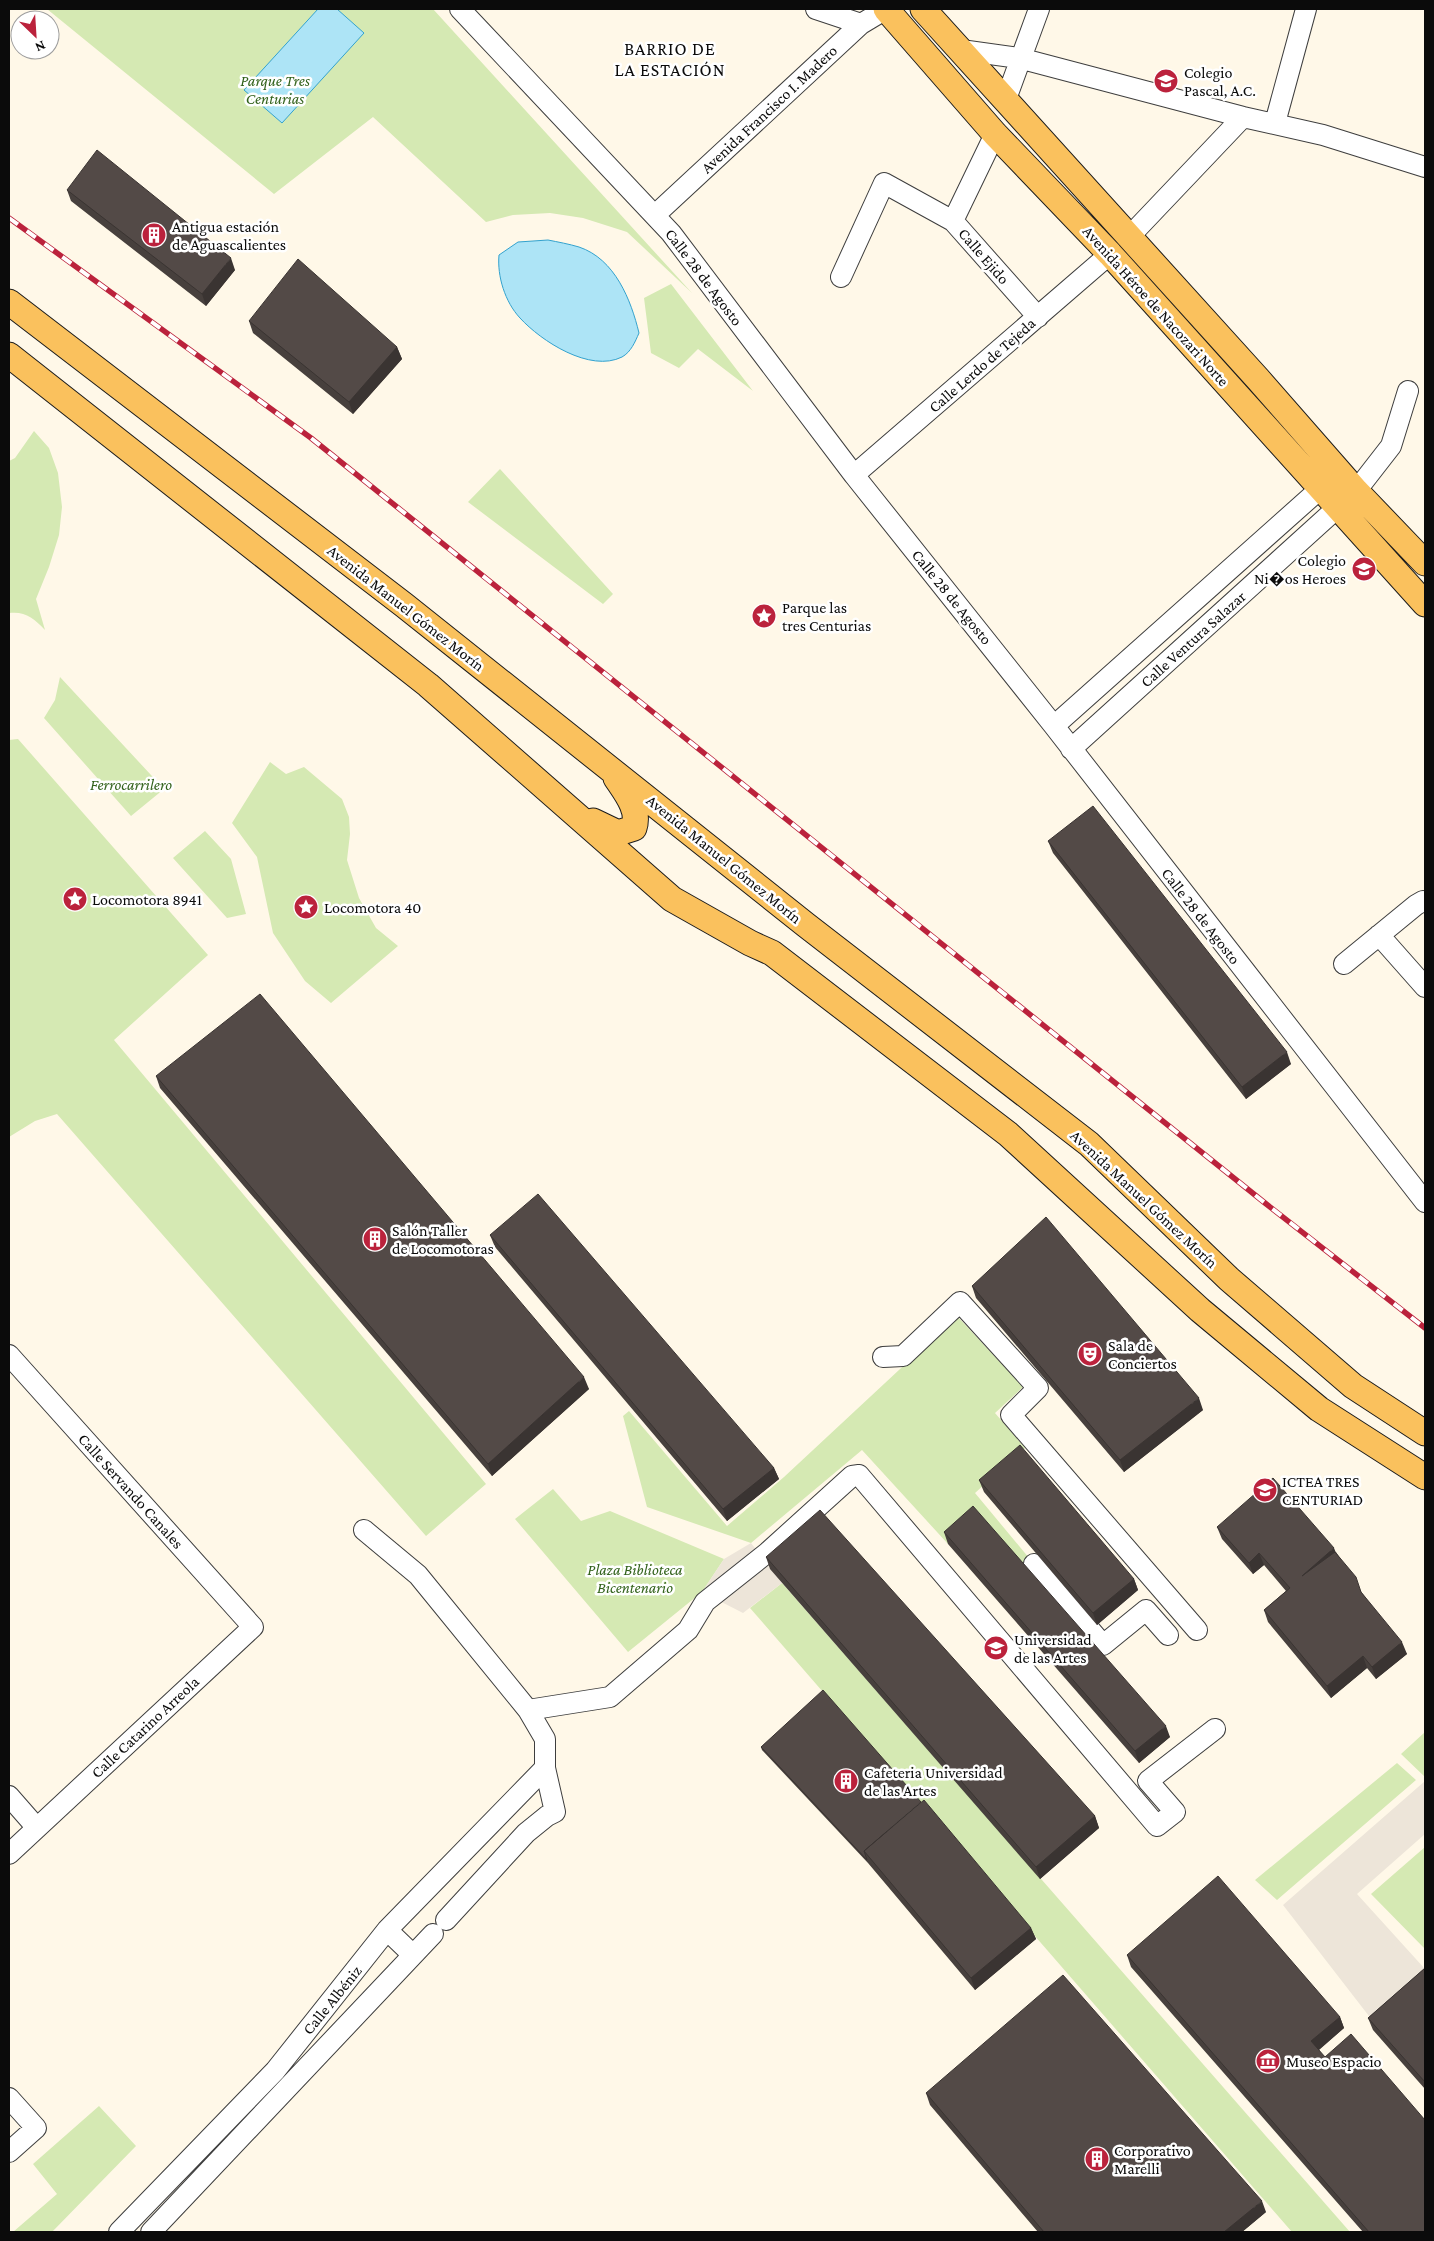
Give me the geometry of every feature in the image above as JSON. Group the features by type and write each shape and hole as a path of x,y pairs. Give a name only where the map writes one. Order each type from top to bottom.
{"main road":[{"name":"Avenida Héroe de Nacozari Norte","path":"886,9 995,134 1110,254 1425,604"},
{"name":"Avenida Héroe de Nacozari Norte","path":"923,9 1006,99 1356,491 1423,554"},
{"name":"Avenida Manuel Gómez Morín","path":"9,302 396,599 814,931 1089,1144 1229,1279 1353,1386 1425,1433"},
{"path":"9,355 428,685 672,899 750,943 772,953 1008,1134 1200,1310 1319,1409 1425,1477"},
{"path":"555,796 596,823 618,833 627,832 634,828 636,814 631,802 609,767"}],"street":[{"name":"Calle 28 de Agosto","path":"460,9 655,215 854,475 1054,726 1425,1202"},
{"path":"816,9 860,24"},
{"name":"Avenida Francisco I. Madero","path":"655,215 860,24 886,9"},
{"path":"1006,99 1019,58 1039,9"},
{"path":"1275,123 1306,9"},
{"path":"961,50 1019,58 1244,118 1275,123 1425,167"},
{"path":"1129,237 1244,118"},
{"name":"Calle Ejido","path":"995,134 953,221 1038,317"},
{"path":"841,277 884,183 953,221"},
{"name":"Calle Lerdo de Tejeda","path":"854,475 1110,254"},
{"path":"1356,491 1391,446 1408,391"},
{"name":"Calle Ventura Salazar","path":"1054,726 1321,488"},
{"name":"Calle Ventura Salazar","path":"1071,749 1337,508"},
{"path":"1344,964 1416,905 1422,901 1425,902"},
{"path":"1379,935 1422,977"},
{"path":"883,1357 903,1356 960,1302 1038,1388 1010,1415 1197,1630"},
{"name":"Calle Servando Canales","path":"9,1355 253,1627"},
{"path":"528,1710 610,1697 688,1630 705,1602 768,1552 852,1476 859,1475 1157,1826 1175,1812 1148,1781 1215,1729"},
{"path":"364,1530 418,1575 528,1710 545,1739 545,1768"},
{"path":"1034,1564 1103,1645 1146,1610 1168,1635"},
{"name":"Calle Catarino Arreola","path":"9,1854 253,1627"},
{"name":"Calle Albéniz","path":"151,2232 536,1824 555,1812 545,1768"},
{"name":"Calle Albéniz","path":"118,2232 275,2071 387,1930 545,1768"},
{"path":"9,1796 37,1828"},
{"path":"492,1823 517,1844"},
{"path":"387,1930 413,1954"},
{"path":"9,2098 36,2128 9,2152"}],"green space":[{"name":"Parque Tres Centurias","path":"47,9 433,9 692,293 627,232 583,218 550,213 513,215 486,222 373,117 274,194 60,20 60,10"},
{"path":"671,284 753,391 698,349 679,368 651,353 644,298"},
{"path":"34,431 49,448 58,473 62,507 59,535 36,599 45,630 25,614 9,613 9,461 15,458"},
{"path":"500,469 613,594 603,604 468,502"},
{"name":"Ferrocarrilero","path":"60,677 164,789 131,816 44,718 55,700"},
{"path":"18,739 208,955 114,1040 486,1484 426,1536 57,1114 35,1121 9,1137 9,740"},
{"path":"270,762 286,774 304,767 342,799 349,817 350,834 347,860 359,898 376,928 398,946 331,1003 305,981 273,933 257,857 232,823"},
{"path":"205,831 231,859 246,914 227,918 173,858"},
{"path":"957,1316 1023,1387 995,1413 1025,1448 975,1493 1034,1564 1024,1571 977,1518 948,1544 862,1450 751,1543 647,1507 623,1416 629,1411 727,1526 784,1477"},
{"name":"Plaza Biblioteca Bicentenario","path":"553,1489 581,1521 610,1511 724,1559 702,1592 628,1652 515,1519"},
{"path":"782,1583 1350,2232 1292,2232 750,1608"},
{"path":"1425,1732 1425,1777 1401,1754"},
{"path":"1397,1763 1416,1780 1277,1900 1255,1880"},
{"path":"1425,1847 1425,1949 1371,1894"},
{"path":"99,2106 136,2146 52,2232 13,2232 57,2194 33,2164"}],"shaded area":[{"path":"751,1543 782,1583 743,1613 702,1592 724,1559"},
{"path":"1425,1781 1425,1834 1357,1894 1425,1969 1372,2020 1283,1905"}],"water":[{"path":"318,9 337,9 364,33 282,123 244,90"},
{"path":"548,240 579,247 592,253 612,271 620,282 636,320 639,333 630,350 622,357 609,361 581,358 553,345 540,336 515,312 503,288 499,271 499,255 518,242"}],"building":[{"name":"Antigua estación de Aguascalientes","path":"97,150 231,258 202,294 67,190"},
{"path":"298,259 397,347 349,402 249,321"},
{"path":"1093,806 1287,1052 1242,1087 1048,841"},
{"name":"Salón Taller de Locomotoras","path":"260,994 584,1377 488,1464 156,1076"},
{"path":"538,1194 774,1468 723,1509 490,1235"},
{"name":"Sala de Conciertos","path":"1046,1217 1199,1398 1120,1460 972,1286"},
{"path":"1020,1445 1134,1579 1093,1613 979,1480"},
{"path":"1273,1478 1334,1548 1302,1576 1335,1552 1356,1577 1361,1592 1402,1642 1372,1667 1363,1656 1327,1686 1264,1610 1290,1588 1259,1553 1249,1563 1217,1527"},
{"path":"973,1506 1166,1726 1135,1751 944,1532"},
{"path":"820,1510 1095,1816 1036,1867 766,1557"},
{"name":"Cafeteria Universidad de las Artes","path":"823,1690 921,1802 864,1851 867,1860 761,1747"},
{"path":"924,1800 1031,1928 971,1978 864,1851"},
{"name":"Museo Espacio","path":"1218,1876 1340,2017 1311,2041 1325,2057 1351,2034 1425,2120 1425,2232 1369,2232 1127,1955"},
{"path":"1425,1968 1425,2082 1368,2018"},
{"name":"Corporativo Marelli","path":"1063,1975 1262,2201 1224,2232 1044,2232 926,2093"}],"railway":[{"path":"9,218 311,438 1265,1203 1425,1328"}],"place":[{"name":"Colegio Pascal, A.C.","path":"1166,81"},
{"name":"Antigua estación de Aguascalientes","path":"154,235"},
{"name":"Colegio Ni�os Heroes","path":"1364,569"},
{"name":"Parque las tres Centurias","path":"764,616"},
{"name":"Locomotora 8941","path":"75,899"},
{"name":"Locomotora 40","path":"306,907"},
{"name":"Salón Taller de Locomotoras","path":"375,1239"},
{"name":"Sala de Conciertos","path":"1090,1354"},
{"name":"ICTEA TRES CENTURIAD","path":"1265,1490"},
{"name":"Universidad de las Artes","path":"996,1648"},
{"name":"Cafeteria Universidad de las Artes","path":"846,1781"},
{"name":"Museo Espacio","path":"1268,2061"},
{"name":"Corporativo Marelli","path":"1097,2159"}],"district":[{"name":"BARRIO DE LA ESTACIÓN","path":"670,59"}]}
